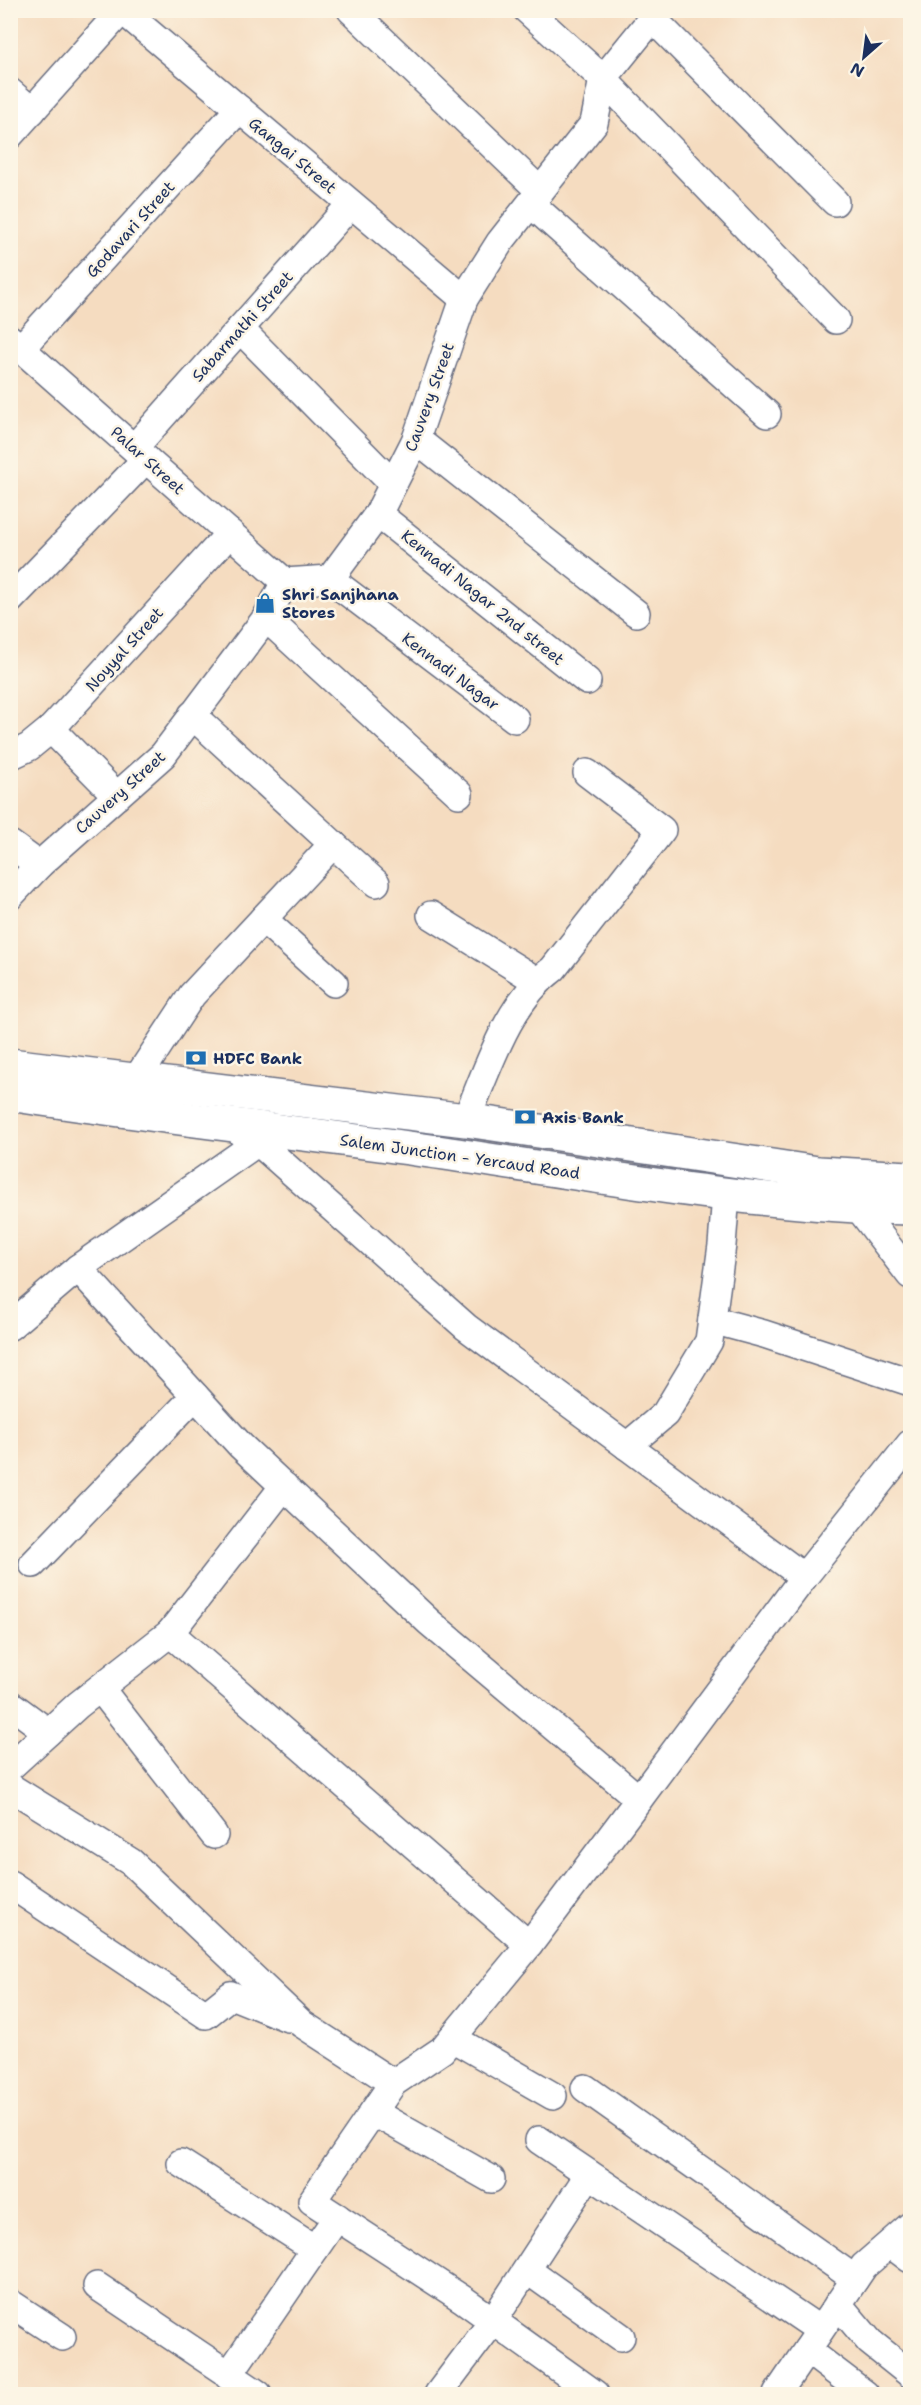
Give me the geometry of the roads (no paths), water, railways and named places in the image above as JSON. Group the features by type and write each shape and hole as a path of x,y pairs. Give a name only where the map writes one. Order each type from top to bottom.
{"main road":[{"path":"10,1065 466,1120 818,1173 910,1178"},
{"path":"237,1092 237,1130"},
{"name":"Salem Junction - Yercaud Road","path":"10,1094 237,1130 726,1195 858,1207 910,1208"}],"street":[{"name":"Gangai Street","path":"122,10 464,299"},
{"path":"10,135 122,10"},
{"path":"351,10 536,198 767,414"},
{"path":"527,10 603,79 836,320"},
{"path":"656,14 835,202"},
{"name":"Cauvery Street","path":"330,579 378,513 416,439 464,299 500,242 594,123 603,79 656,14"},
{"path":"10,92 32,111"},
{"name":"Godavari Street","path":"16,343 239,109"},
{"name":"Sabarmathi Street","path":"10,600 140,453 240,329 351,204"},
{"path":"240,329 393,484"},
{"name":"Palar Street","path":"16,343 285,582"},
{"path":"416,439 636,613"},
{"name":"Kennadi Nagar 2nd street","path":"378,513 587,681"},
{"name":"Noyyal Street","path":"10,756 29,747 51,729 230,533"},
{"path":"285,582 330,579"},
{"name":"Kennadi Nagar","path":"330,579 515,719"},
{"name":"Cauvery Street","path":"10,896 39,865 163,755 266,618 285,582"},
{"path":"266,618 459,794"},
{"path":"192,715 376,883"},
{"path":"51,729 117,796"},
{"path":"466,1120 508,1024 537,981 553,969 662,830 587,773"},
{"path":"10,844 39,865"},
{"path":"136,1080 192,995 333,844"},
{"path":"431,915 537,981"},
{"path":"263,919 334,983"},
{"path":"10,1326 237,1130 466,1327 804,1577"},
{"path":"862,1175 858,1207 910,1275"},
{"path":"627,1446 665,1414 709,1341 722,1245 726,1195"},
{"path":"78,1268 241,1446 429,1622 639,1799"},
{"path":"711,1320 764,1334 910,1382"},
{"path":"33,1564 195,1396"},
{"path":"595,2394 493,2321 312,2201 393,2083 442,2050 529,1945 804,1577 910,1444"},
{"path":"10,1767 100,1688 170,1633 284,1486"},
{"path":"170,1633 529,1945"},
{"path":"100,1688 214,1835"},
{"path":"10,1704 48,1732"},
{"path":"10,1787 131,1862 302,2024 393,2083"},
{"path":"10,1884 206,2015 231,1995 302,2024"},
{"path":"452,2038 553,2096"},
{"path":"585,2088 855,2279"},
{"path":"373,2112 491,2179"},
{"path":"539,2140 589,2174 813,2340 865,2394"},
{"path":"181,2163 315,2249"},
{"path":"438,2394 493,2321 589,2174"},
{"path":"228,2376 337,2217"},
{"path":"779,2394 864,2266 900,2251 910,2226"},
{"path":"527,2270 621,2337"},
{"path":"97,2286 258,2394"},
{"path":"10,2303 62,2337"},
{"path":"838,2304 870,2342 910,2374"}],"place":[{"name":"Shri Sanjhana Stores","path":"265,603"},
{"name":"HDFC Bank","path":"196,1058"},
{"name":"Axis Bank","path":"525,1117"}]}
